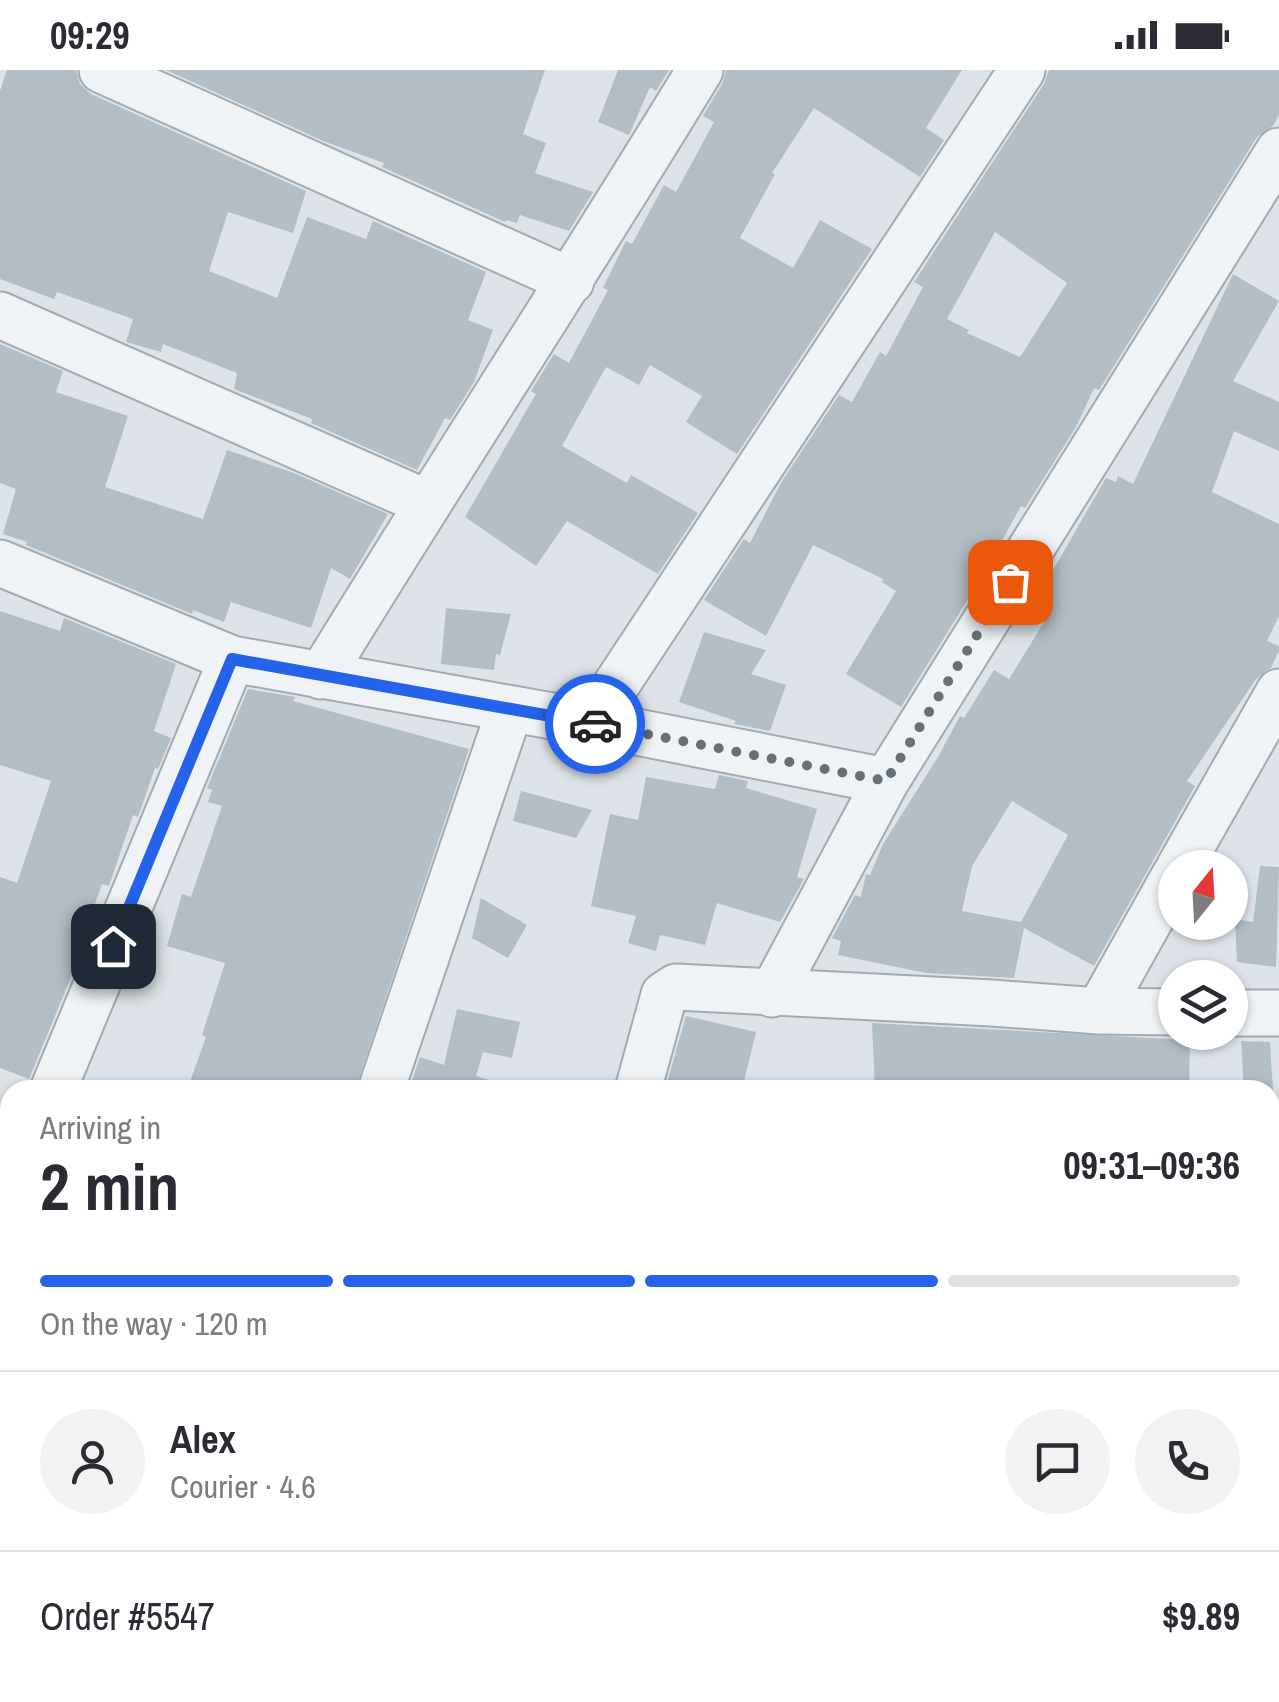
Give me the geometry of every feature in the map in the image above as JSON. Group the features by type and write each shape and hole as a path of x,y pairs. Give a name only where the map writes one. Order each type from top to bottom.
{"street":[{"path":"102,70 571,281"},
{"path":"321,676 700,70"},
{"path":"591,723 1022,70"},
{"path":"772,994 886,781 1279,151"},
{"path":"0,315 426,503"},
{"path":"0,562 232,659 886,781"},
{"path":"57,1080 232,659"},
{"path":"1189,850 1279,692"},
{"path":"383,1080 510,709"},
{"path":"1099,1011 1158,905"},
{"path":"641,1080 664,994 676,988 1158,1012"},
{"path":"1248,1012 1279,1013"}],"building":[{"path":"7,70 76,70 80,84 91,94 306,191 293,233 228,212 209,271 277,298 307,217 366,239 373,221 486,272 468,320 493,330 474,382 450,420 445,418 417,470 311,423 312,419 234,389 237,373 163,344 161,352 126,342 133,319 57,292 54,299 0,279 0,91"},
{"path":"166,70 545,70 523,134 546,143 535,173 593,192 569,231 520,215 517,223 505,222 382,167 384,163 323,141"},
{"path":"618,70 669,70 656,91 650,87 629,135 598,122"},
{"path":"726,70 962,70 926,128 944,140 920,177 814,108 772,173 775,174 740,238 793,268 820,220 872,249 737,454 686,422 702,396 650,365 639,385 606,367 562,446 627,483 631,475 698,513 658,574 567,521 536,566 465,517 536,394 531,391 554,354 569,363 608,290 603,288 626,241 632,244 664,185 676,192 714,122 703,116"},
{"path":"1049,70 1279,70 1279,115 1273,126 1257,137 1099,390 1094,388 1076,427 1025,508 1021,506 901,707 846,674 896,591 883,579 813,545 766,636 704,600 744,539 750,543 782,481 839,395 852,402 880,352 886,356 923,287 914,282 1044,84","holes":["995,232 1067,283 1020,357 967,333 969,330 947,319"]},
{"path":"1233,274 1279,301 1233,381 1279,402 1279,451 1234,431 1212,492 1279,524 1279,616 1267,641 1279,646 1279,650 1271,668 1256,679 1187,781 1195,786 1094,966 1024,928 1014,978 926,973 838,955 841,941 832,938 855,895 861,897 866,874 870,875 883,844 960,716 964,718 994,670 1009,679 1049,614 1033,605 1106,478 1116,482 1118,476 1133,484","holes":["1012,801 1068,835 1021,922 962,911 972,866"]},
{"path":"0,344 63,371 56,392 128,416 105,487 203,519 227,450 294,473 388,514 350,579 331,568 311,628 231,602 224,622 193,610 192,614 26,545 27,542 3,534 16,489 0,483"},
{"path":"446,608 511,614 494,670 441,664"},
{"path":"0,611 60,631 64,618 176,664 154,731 171,738 158,769 155,768 138,817 133,815 109,886 102,884 78,952 81,953 29,1079 0,1068 0,877 17,883 51,781 0,765"},
{"path":"704,632 766,650 751,674 786,685 770,731 734,724 736,721 679,702"},
{"path":"248,689 295,697 293,701 469,749 358,1080 191,1080 225,963 167,946 182,894 191,897 222,806 208,802 212,790 207,788"},
{"path":"719,775 748,781 746,788 817,809 797,877 804,879 780,922 717,903 705,945 660,935 656,951 628,943 636,916 591,906 610,814 638,820 646,777 715,789"},
{"path":"521,791 592,810 576,838 513,821"},
{"path":"1260,866 1279,867 1276,967 1237,960 1236,940 1248,940 1248,921 1253,922"},
{"path":"481,898 527,925 508,958 472,938"},
{"path":"457,1009 520,1022 512,1058 483,1052 476,1076 488,1080 412,1080 420,1057 444,1065"},
{"path":"686,1016 756,1032 744,1080 668,1080 675,1055 679,1056 675,1054"},
{"path":"872,1023 1158,1038 1158,1050 1190,1050 1189,1080 875,1080"},
{"path":"1248,1041 1270,1042 1272,1080 1243,1080 1242,1050 1248,1050"}],"way so far":[{"path":"595,724 886,781 1010,582"}],"route":[{"path":"113,946 232,659 595,724"}]}
